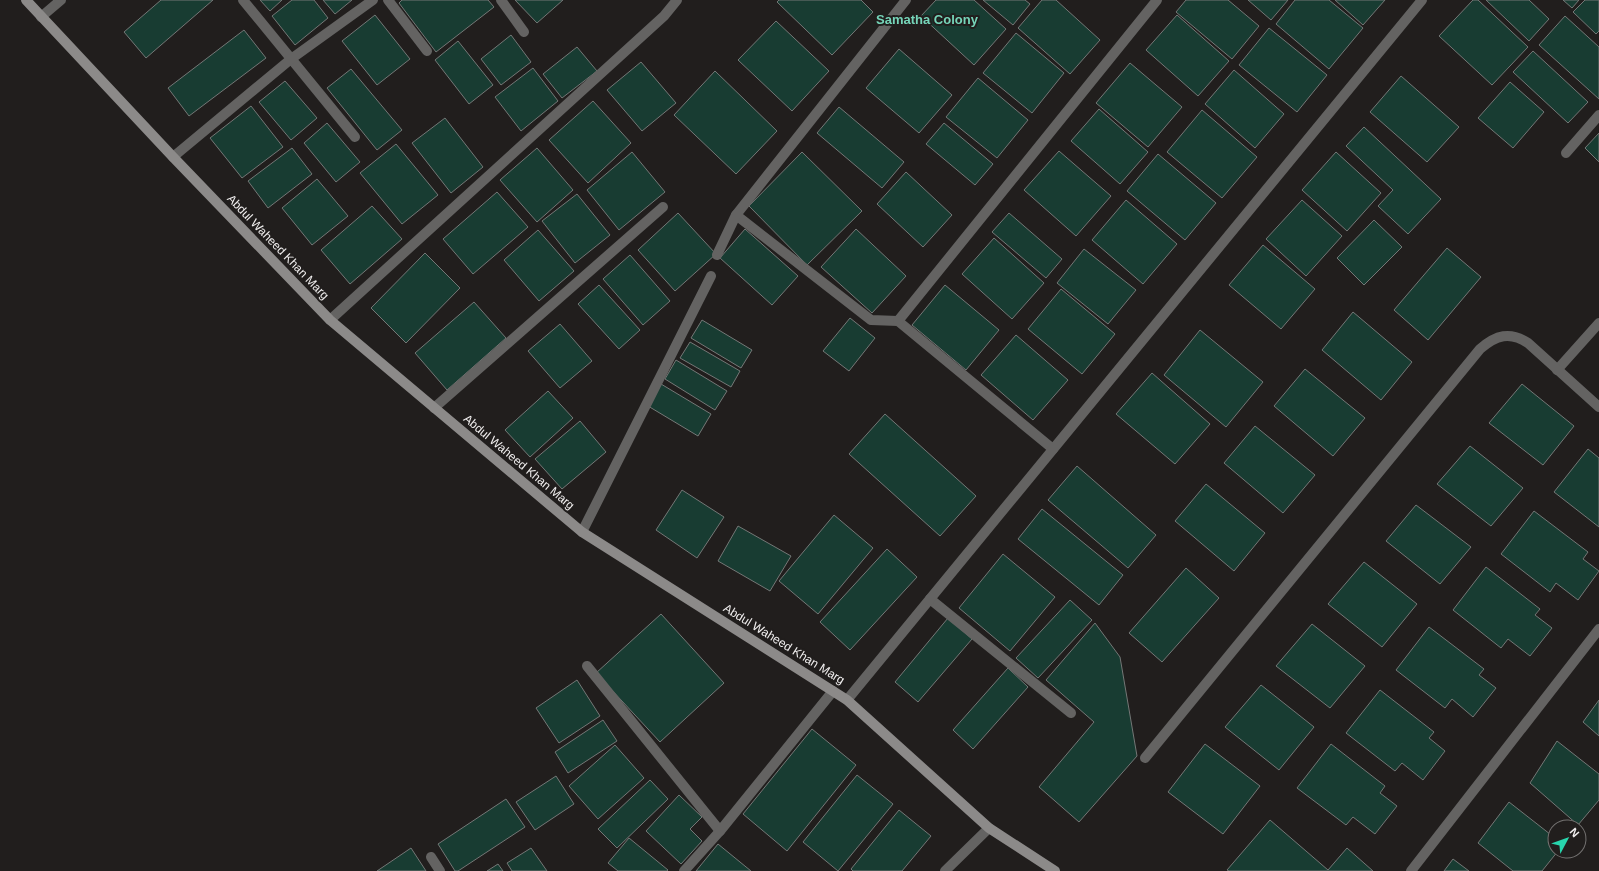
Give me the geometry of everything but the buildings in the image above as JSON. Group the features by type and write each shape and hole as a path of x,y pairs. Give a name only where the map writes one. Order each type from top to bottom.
{"street":[{"name":"Abdul Waheed Khan Marg","path":"26,0 173,157 330,320 582,532 847,700 989,828 1055,871"},
{"path":"41,17 61,0"},
{"path":"243,0 355,138"},
{"path":"173,157 291,59 373,0"},
{"path":"388,0 426,51"},
{"path":"501,0 524,32"},
{"path":"330,320 664,16 677,0"},
{"path":"717,255 736,215 906,0"},
{"path":"898,321 1157,0"},
{"path":"847,700 1422,0"},
{"path":"1566,153 1599,115"},
{"path":"434,408 663,207"},
{"path":"736,215 871,320 898,321 1053,449"},
{"path":"582,532 711,276"},
{"path":"1557,370 1599,322"},
{"path":"1145,758 1480,350 1491,339 1503,336 1518,336 1528,343 1599,407"},
{"path":"930,599 1071,712"},
{"path":"1412,871 1599,628"},
{"path":"587,666 720,831"},
{"path":"684,871 720,831 833,690"},
{"path":"945,871 989,828"},
{"path":"431,857 440,871"}],"district":[{"name":"Samatha Colony","path":"927,19"}]}
